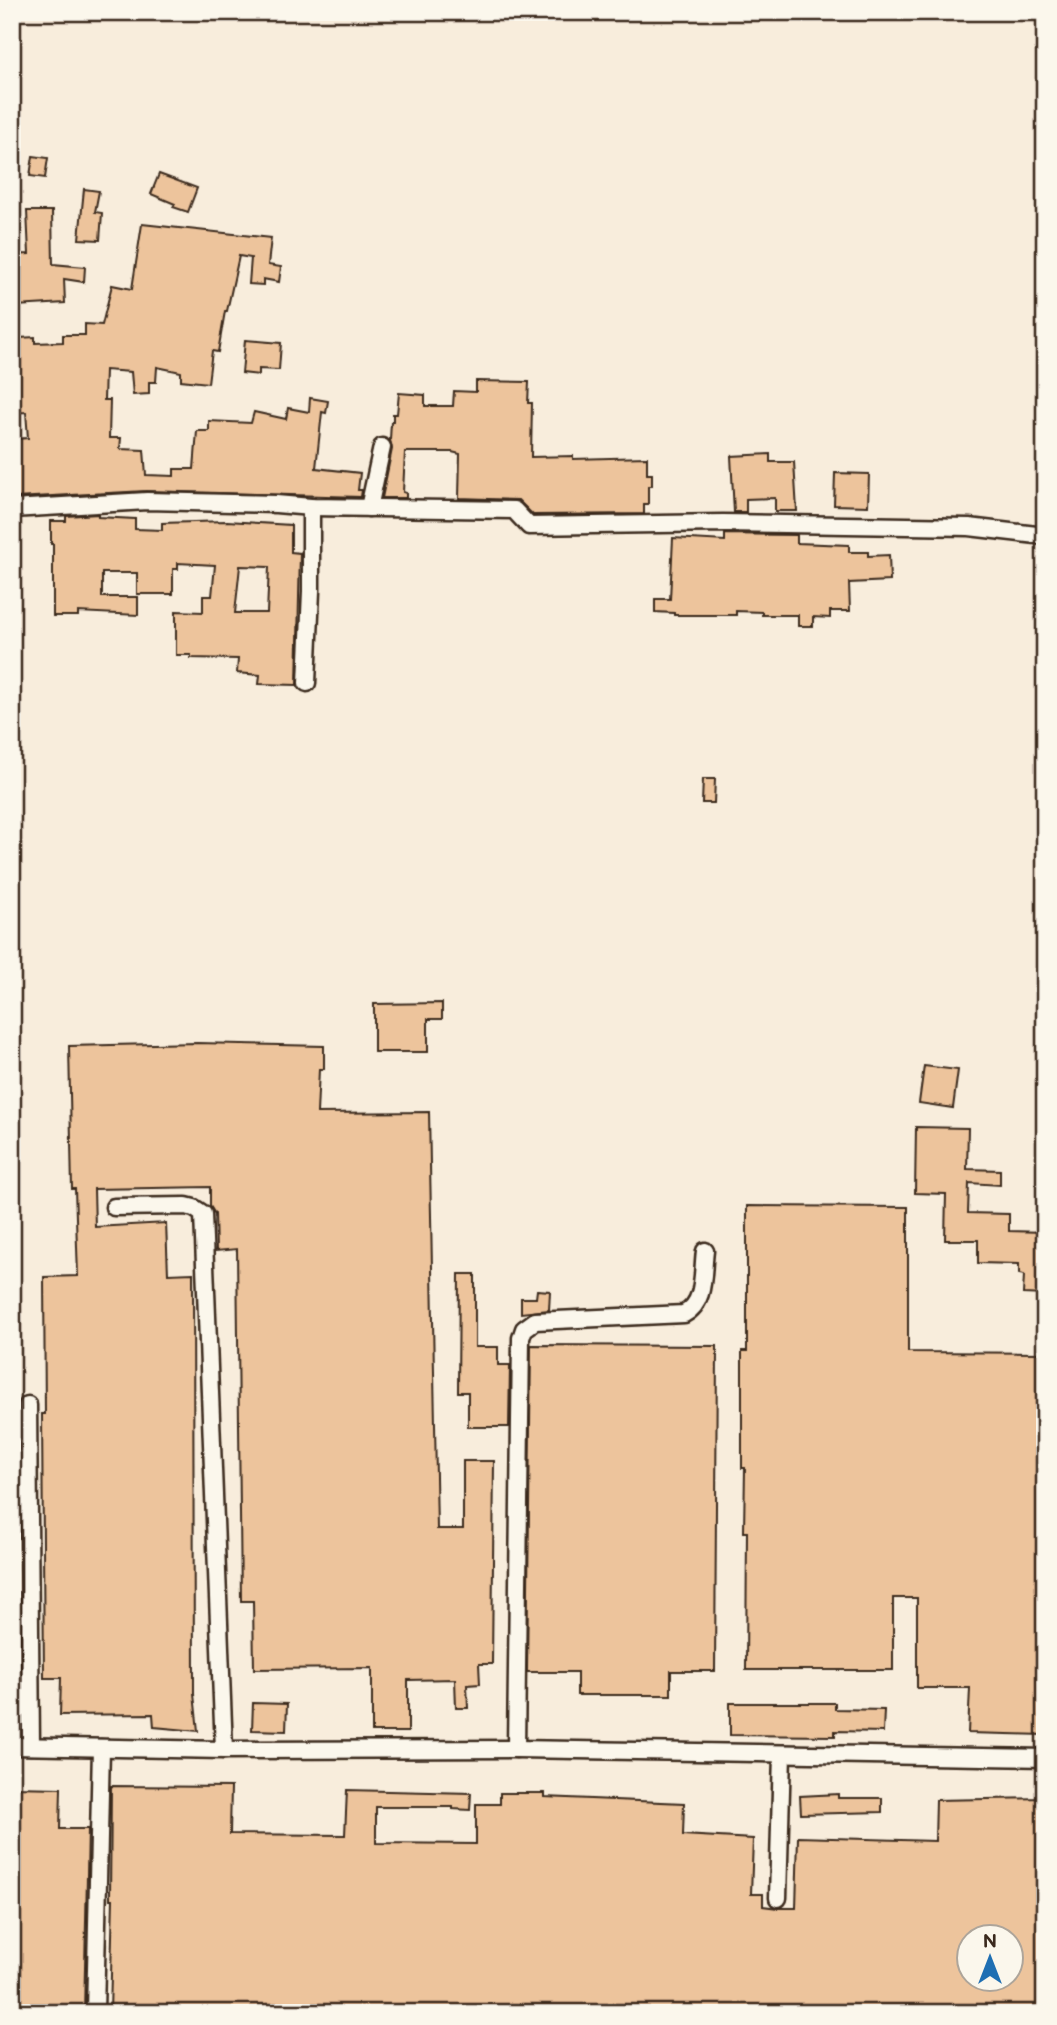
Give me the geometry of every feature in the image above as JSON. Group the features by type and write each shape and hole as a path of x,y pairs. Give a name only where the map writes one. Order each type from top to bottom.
{"street":[{"path":"369,508 382,447"},
{"path":"12,509 147,501 514,510 529,526 723,523 941,527 1045,536"},
{"path":"307,683 311,507"},
{"path":"114,1208 186,1206 202,1214 225,1750"},
{"path":"516,1749 521,1338 524,1329 534,1321 684,1314 694,1309 699,1299 705,1251"},
{"path":"28,1405 31,1746"},
{"path":"12,1746 225,1750 516,1749 1045,1758"},
{"path":"95,2013 101,1748"},
{"path":"778,1898 782,1754"}],"building":[{"path":"33,156 48,158 45,178 30,176"},
{"path":"159,174 197,188 188,212 151,194"},
{"path":"84,189 99,191 95,212 102,213 100,240 79,239"},
{"path":"27,211 52,211 53,264 85,267 84,282 64,279 65,303 16,306 12,255 29,254"},
{"path":"142,224 271,238 268,265 281,267 279,282 263,279 263,285 249,284 251,258 239,256 218,352 212,351 208,383 181,380 181,372 157,367 156,382 149,382 149,394 133,395 131,372 105,370 104,400 110,400 109,438 121,438 120,449 144,450 146,475 174,476 174,469 194,469 197,431 209,431 209,421 251,423 254,412 286,419 288,408 309,412 310,398 328,401 326,413 322,412 316,468 360,473 358,490 362,490 361,497 146,491 15,498 15,439 28,438 26,412 13,413 12,343 19,343 19,338 35,337 35,343 63,342 63,335 85,335 85,324 102,325 112,285 132,289"},
{"path":"245,340 281,343 279,370 259,369 259,375 242,373"},
{"path":"476,381 529,382 528,403 532,403 531,457 647,457 647,474 652,474 652,486 648,486 648,504 644,504 644,514 533,515 518,500 459,498 460,454 452,452 405,452 403,492 406,493 406,498 382,498 392,449 391,422 393,414 397,414 399,393 425,395 425,406 453,406 454,391 476,392"},
{"path":"770,454 770,462 794,462 797,511 775,511 775,498 746,499 746,512 734,512 731,456"},
{"path":"835,473 869,474 868,506 834,505"},
{"path":"98,514 98,517 135,519 135,529 162,530 162,523 227,521 291,525 291,552 300,553 297,685 259,684 260,675 237,673 238,659 176,655 176,611 203,612 203,596 212,596 215,565 178,563 178,569 173,569 173,594 137,594 137,573 102,573 102,597 138,597 138,615 78,612 78,616 53,616 51,521 66,521 66,516","holes":["240,566 269,567 267,613 235,613"]},
{"path":"725,534 797,535 797,543 849,545 849,552 868,552 868,556 889,555 890,581 849,583 850,611 830,611 830,618 813,617 813,626 798,626 798,615 762,615 762,612 736,611 736,615 674,615 655,612 655,599 670,599 673,538 725,541"},
{"path":"703,779 715,779 714,803 702,803"},
{"path":"442,1003 442,1019 428,1019 428,1052 374,1052 374,1004"},
{"path":"197,1043 324,1046 324,1069 319,1069 317,1113 429,1112 437,1529 463,1529 463,1461 494,1461 492,1664 479,1664 480,1684 467,1685 468,1708 456,1708 455,1679 408,1680 408,1732 372,1732 372,1668 254,1669 253,1601 241,1601 237,1249 216,1251 215,1214 210,1206 210,1187 94,1189 95,1227 166,1223 168,1274 193,1273 194,1694 198,1731 154,1727 153,1714 60,1715 61,1678 44,1678 44,1277 78,1276 75,1189 72,1189 69,1046"},
{"path":"924,1066 958,1070 953,1108 919,1103"},
{"path":"916,1127 968,1128 967,1169 1000,1170 1000,1185 969,1183 968,1213 1009,1214 1009,1231 1045,1232 1045,1295 1023,1294 1024,1275 1019,1274 1019,1264 978,1263 978,1240 945,1240 946,1194 915,1193"},
{"path":"747,1206 908,1207 908,1352 1045,1353 1045,1735 968,1733 970,1688 917,1688 917,1598 893,1598 893,1670 746,1670 747,1532 744,1532 745,1468 742,1468 742,1351 747,1351"},
{"path":"459,1274 475,1274 475,1347 498,1347 498,1365 510,1365 509,1427 468,1427 468,1392 458,1392"},
{"path":"537,1290 550,1291 549,1310 521,1313 521,1298 536,1298"},
{"path":"531,1345 717,1346 715,1671 671,1671 671,1695 577,1695 577,1672 527,1672"},
{"path":"253,1703 287,1704 286,1731 252,1730"},
{"path":"730,1703 835,1703 835,1709 884,1710 883,1732 835,1731 835,1736 730,1735"},
{"path":"111,1786 231,1787 230,1834 345,1835 347,1790 471,1793 470,1810 453,1807 376,1807 376,1843 476,1844 476,1804 500,1804 500,1793 545,1793 545,1797 684,1803 683,1835 753,1839 751,1894 763,1894 763,1906 778,1908 796,1908 798,1837 935,1841 936,1800 1045,1798 1045,2013 110,2013 113,1899 110,1899"},
{"path":"12,1787 61,1788 60,1829 88,1829 84,2013 12,2013"},
{"path":"838,1794 838,1798 882,1798 882,1812 801,1814 800,1796"}]}
